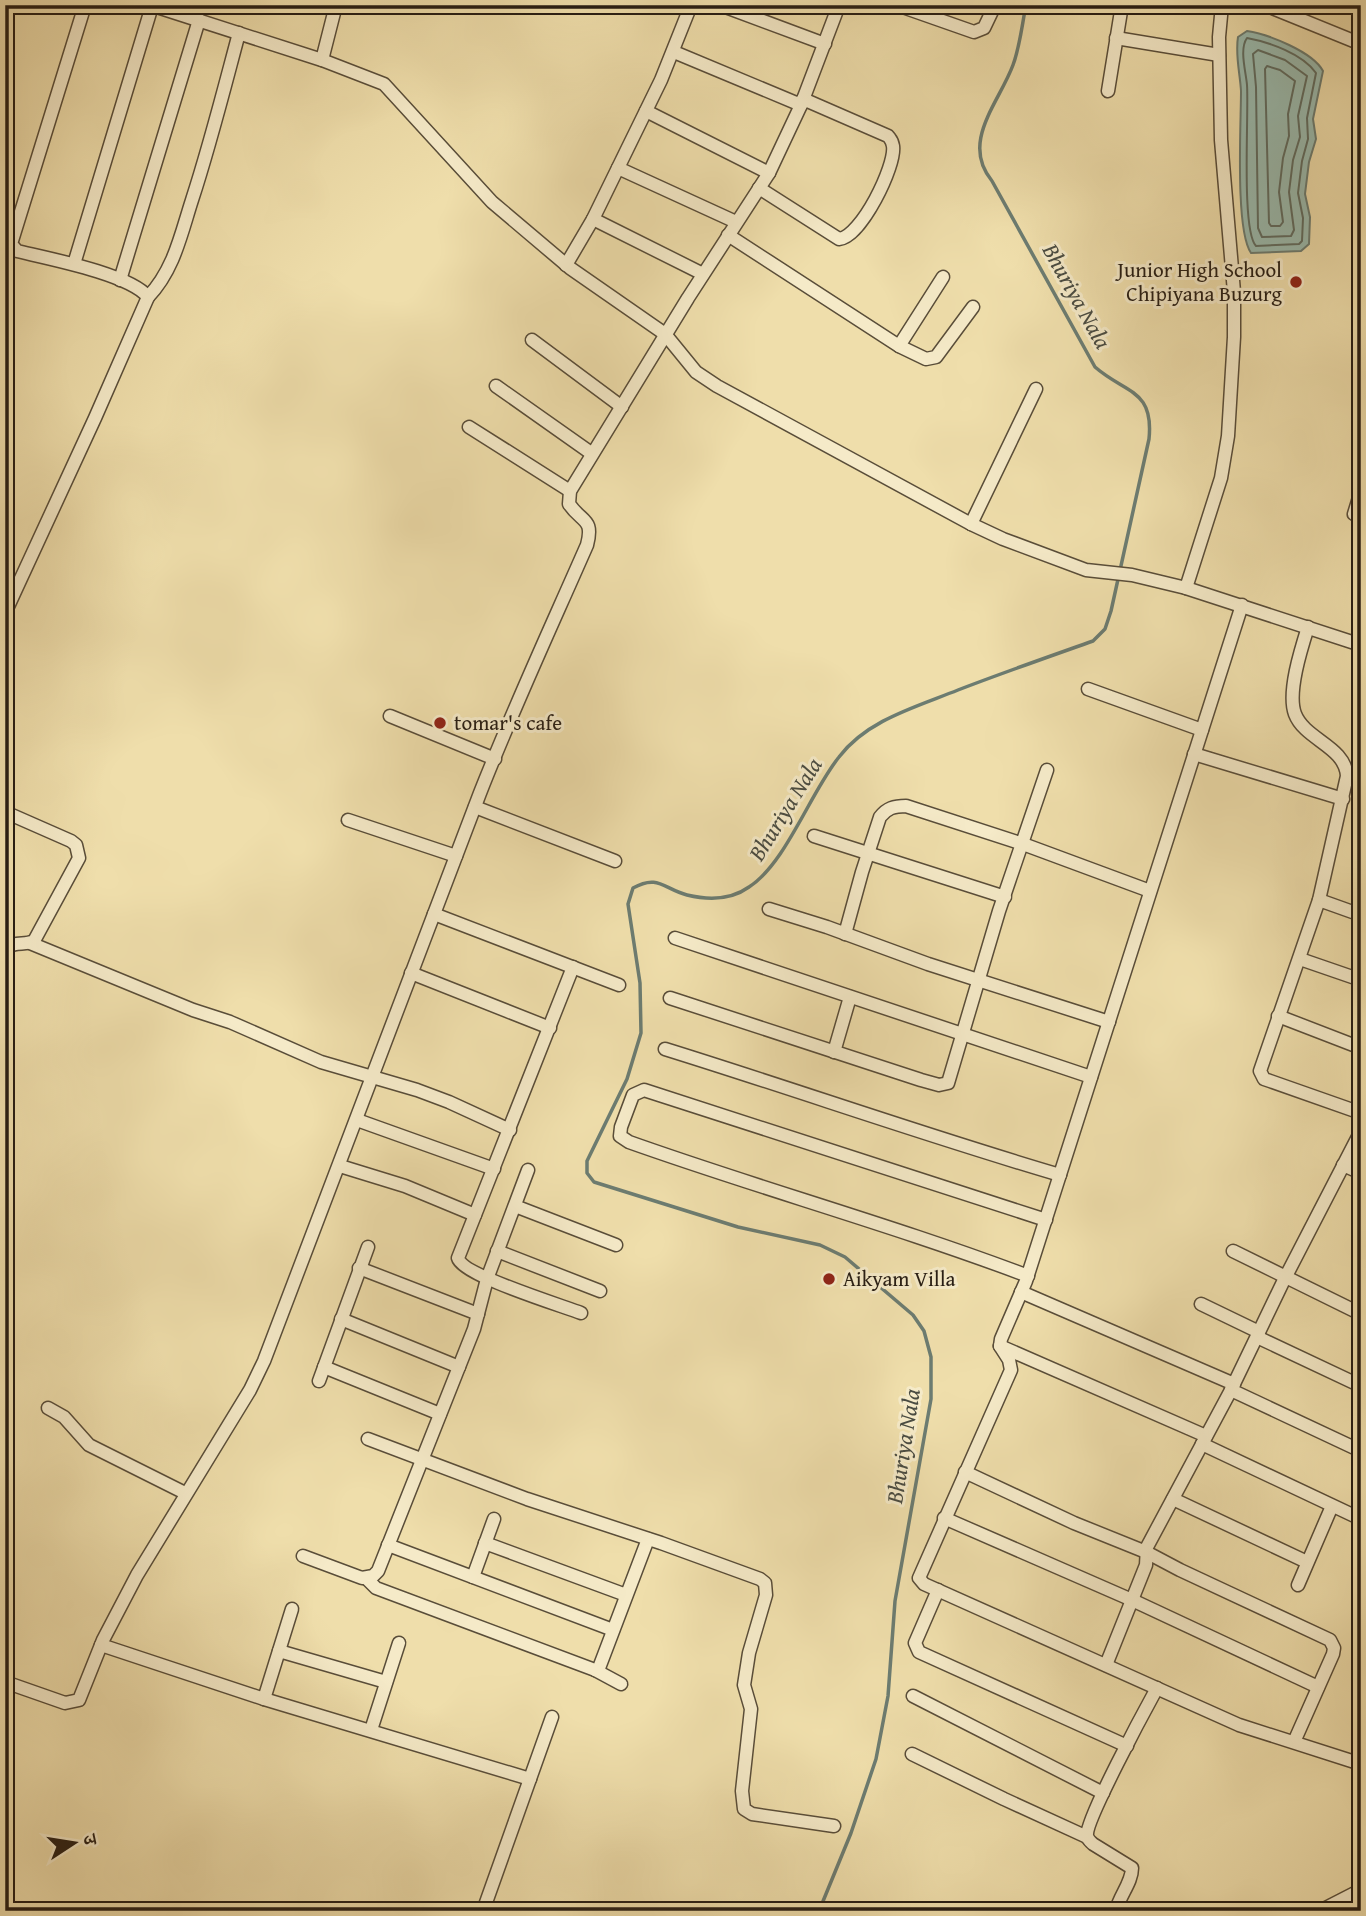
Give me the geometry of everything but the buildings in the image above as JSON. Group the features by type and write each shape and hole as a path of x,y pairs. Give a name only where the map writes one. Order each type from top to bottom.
{"street":[{"path":"85,5 9,249 74,264 120,280 139,289 148,297"},
{"path":"74,264 151,5 321,60 384,84 492,202 566,265 665,334 695,372 971,524 1086,570 1132,575 1186,588 1361,645"},
{"path":"321,60 336,5"},
{"path":"566,265 593,219 646,111 674,52 691,5"},
{"path":"720,5 825,44"},
{"path":"5,1682 51,1700 72,1703 79,1700 101,1645 137,1575 250,1390 264,1361 340,1166 371,1076 475,807 587,545 589,523 569,504 570,491 665,334 769,173 802,102 839,5"},
{"path":"897,5 974,32 984,27 995,5"},
{"path":"1108,90 1122,5"},
{"path":"1186,588 1221,478 1228,436 1234,348 1234,292 1221,140 1219,55 1223,5"},
{"path":"1265,5 1361,44"},
{"path":"120,280 199,20"},
{"path":"5,613 148,297 167,274 205,159 239,33"},
{"path":"1116,38 1219,55"},
{"path":"674,52 888,136 892,142 892,155 873,205 849,236 839,239 759,188"},
{"path":"646,111 769,173"},
{"path":"618,168 736,222"},
{"path":"593,219 703,274"},
{"path":"728,235 899,346 926,359 934,359 973,307"},
{"path":"899,346 943,277"},
{"path":"532,340 622,407"},
{"path":"496,386 591,453"},
{"path":"971,524 1036,389"},
{"path":"469,427 570,491"},
{"path":"1361,491 1354,514 1361,519"},
{"path":"1000,1346 1028,1276 1242,605"},
{"path":"1308,627 1295,684 1294,712 1300,725 1344,764 1347,776 1319,900 1260,1071 1264,1079 1361,1113"},
{"path":"1088,689 1202,730"},
{"path":"390,716 495,759"},
{"path":"1194,754 1343,799"},
{"path":"670,998 944,1085 950,1079 1004,897 1047,769"},
{"path":"845,934 867,853 880,817 885,811 897,806 906,806 967,824 1150,891"},
{"path":"475,807 615,861"},
{"path":"5,812 71,841 79,851 76,866 37,936 30,943"},
{"path":"348,820 456,856"},
{"path":"814,836 1004,897"},
{"path":"1319,900 1361,915"},
{"path":"769,909 1109,1022"},
{"path":"434,914 619,985"},
{"path":"675,938 1091,1077"},
{"path":"5,950 19,942 30,943 193,1010 230,1022 321,1062 449,1102 510,1130"},
{"path":"1300,959 1361,980"},
{"path":"573,967 460,1251 458,1262 487,1279 581,1313"},
{"path":"411,973 550,1028"},
{"path":"834,1052 850,997"},
{"path":"1278,1016 1361,1048"},
{"path":"665,1049 897,1126 1060,1175"},
{"path":"1028,1276 956,1249 866,1222 629,1142 620,1136 621,1127 633,1095 644,1090 1046,1220"},
{"path":"357,1120 494,1168"},
{"path":"1106,1665 1146,1565 1146,1552 1233,1387 1361,1131"},
{"path":"1343,1165 1361,1174"},
{"path":"340,1166 405,1186 475,1215"},
{"path":"367,1578 377,1571 459,1367 487,1279 528,1170"},
{"path":"515,1206 616,1245"},
{"path":"319,1381 368,1247"},
{"path":"498,1251 600,1291"},
{"path":"1233,1251 1361,1314"},
{"path":"359,1268 478,1314"},
{"path":"1021,1292 1233,1387 1361,1451"},
{"path":"1201,1304 1361,1386"},
{"path":"341,1319 459,1367"},
{"path":"1000,1346 1204,1440 1361,1519"},
{"path":"1000,1346 1009,1360 1011,1370 920,1574 921,1581 1239,1725 1361,1764"},
{"path":"324,1367 440,1414"},
{"path":"48,1408 64,1417 89,1445 185,1493"},
{"path":"368,1439 527,1499 752,1574 765,1583 766,1595 749,1653 744,1685 751,1709 741,1791 744,1809 752,1814 834,1826"},
{"path":"965,1472 1074,1523 1146,1552 1330,1640 1333,1654 1294,1742"},
{"path":"1173,1499 1307,1562"},
{"path":"1298,1585 1332,1506"},
{"path":"944,1518 1318,1687"},
{"path":"473,1577 494,1519"},
{"path":"595,1671 599,1668 649,1539"},
{"path":"485,1543 626,1595"},
{"path":"388,1545 613,1630"},
{"path":"303,1556 367,1578 376,1588 595,1671 621,1684"},
{"path":"938,1590 915,1643 919,1652 1127,1746"},
{"path":"264,1699 292,1609"},
{"path":"371,1730 399,1643"},
{"path":"101,1645 264,1699 530,1779"},
{"path":"279,1651 386,1682"},
{"path":"1087,1837 1089,1825 1103,1793 1157,1688"},
{"path":"912,1696 1103,1793"},
{"path":"483,1911 552,1717"},
{"path":"912,1754 1087,1837 1093,1844 1132,1868 1132,1876 1118,1901 1116,1911"},
{"path":"1322,1911 1361,1891"}],"water":[{"path":"1247,31 1289,45 1310,57 1323,71 1313,119 1316,139 1309,162 1305,194 1310,217 1309,244 1301,251 1251,253 1246,241 1241,200 1241,91 1237,50 1238,37"}],"waterway":[{"name":"Bhuriya Nala","path":"819,1911 851,1833 876,1759 888,1696 895,1601 931,1399 931,1357 924,1331 913,1315 845,1257 820,1245 738,1227 594,1182 587,1173 587,1161 627,1079 641,1033 640,983 628,904 633,888 655,882 687,895 703,898 727,897 742,891 775,862 828,772 850,744 864,733 909,709 1093,641 1105,629 1149,439 1149,423 1142,401 1095,367 983,166 981,137 1013,65 1026,5"}],"place":[{"name":"Junior High School Chipiyana Buzurg","path":"1296,282"},
{"name":"tomar's cafe","path":"440,723"},
{"name":"Aikyam Villa","path":"829,1279"}]}
